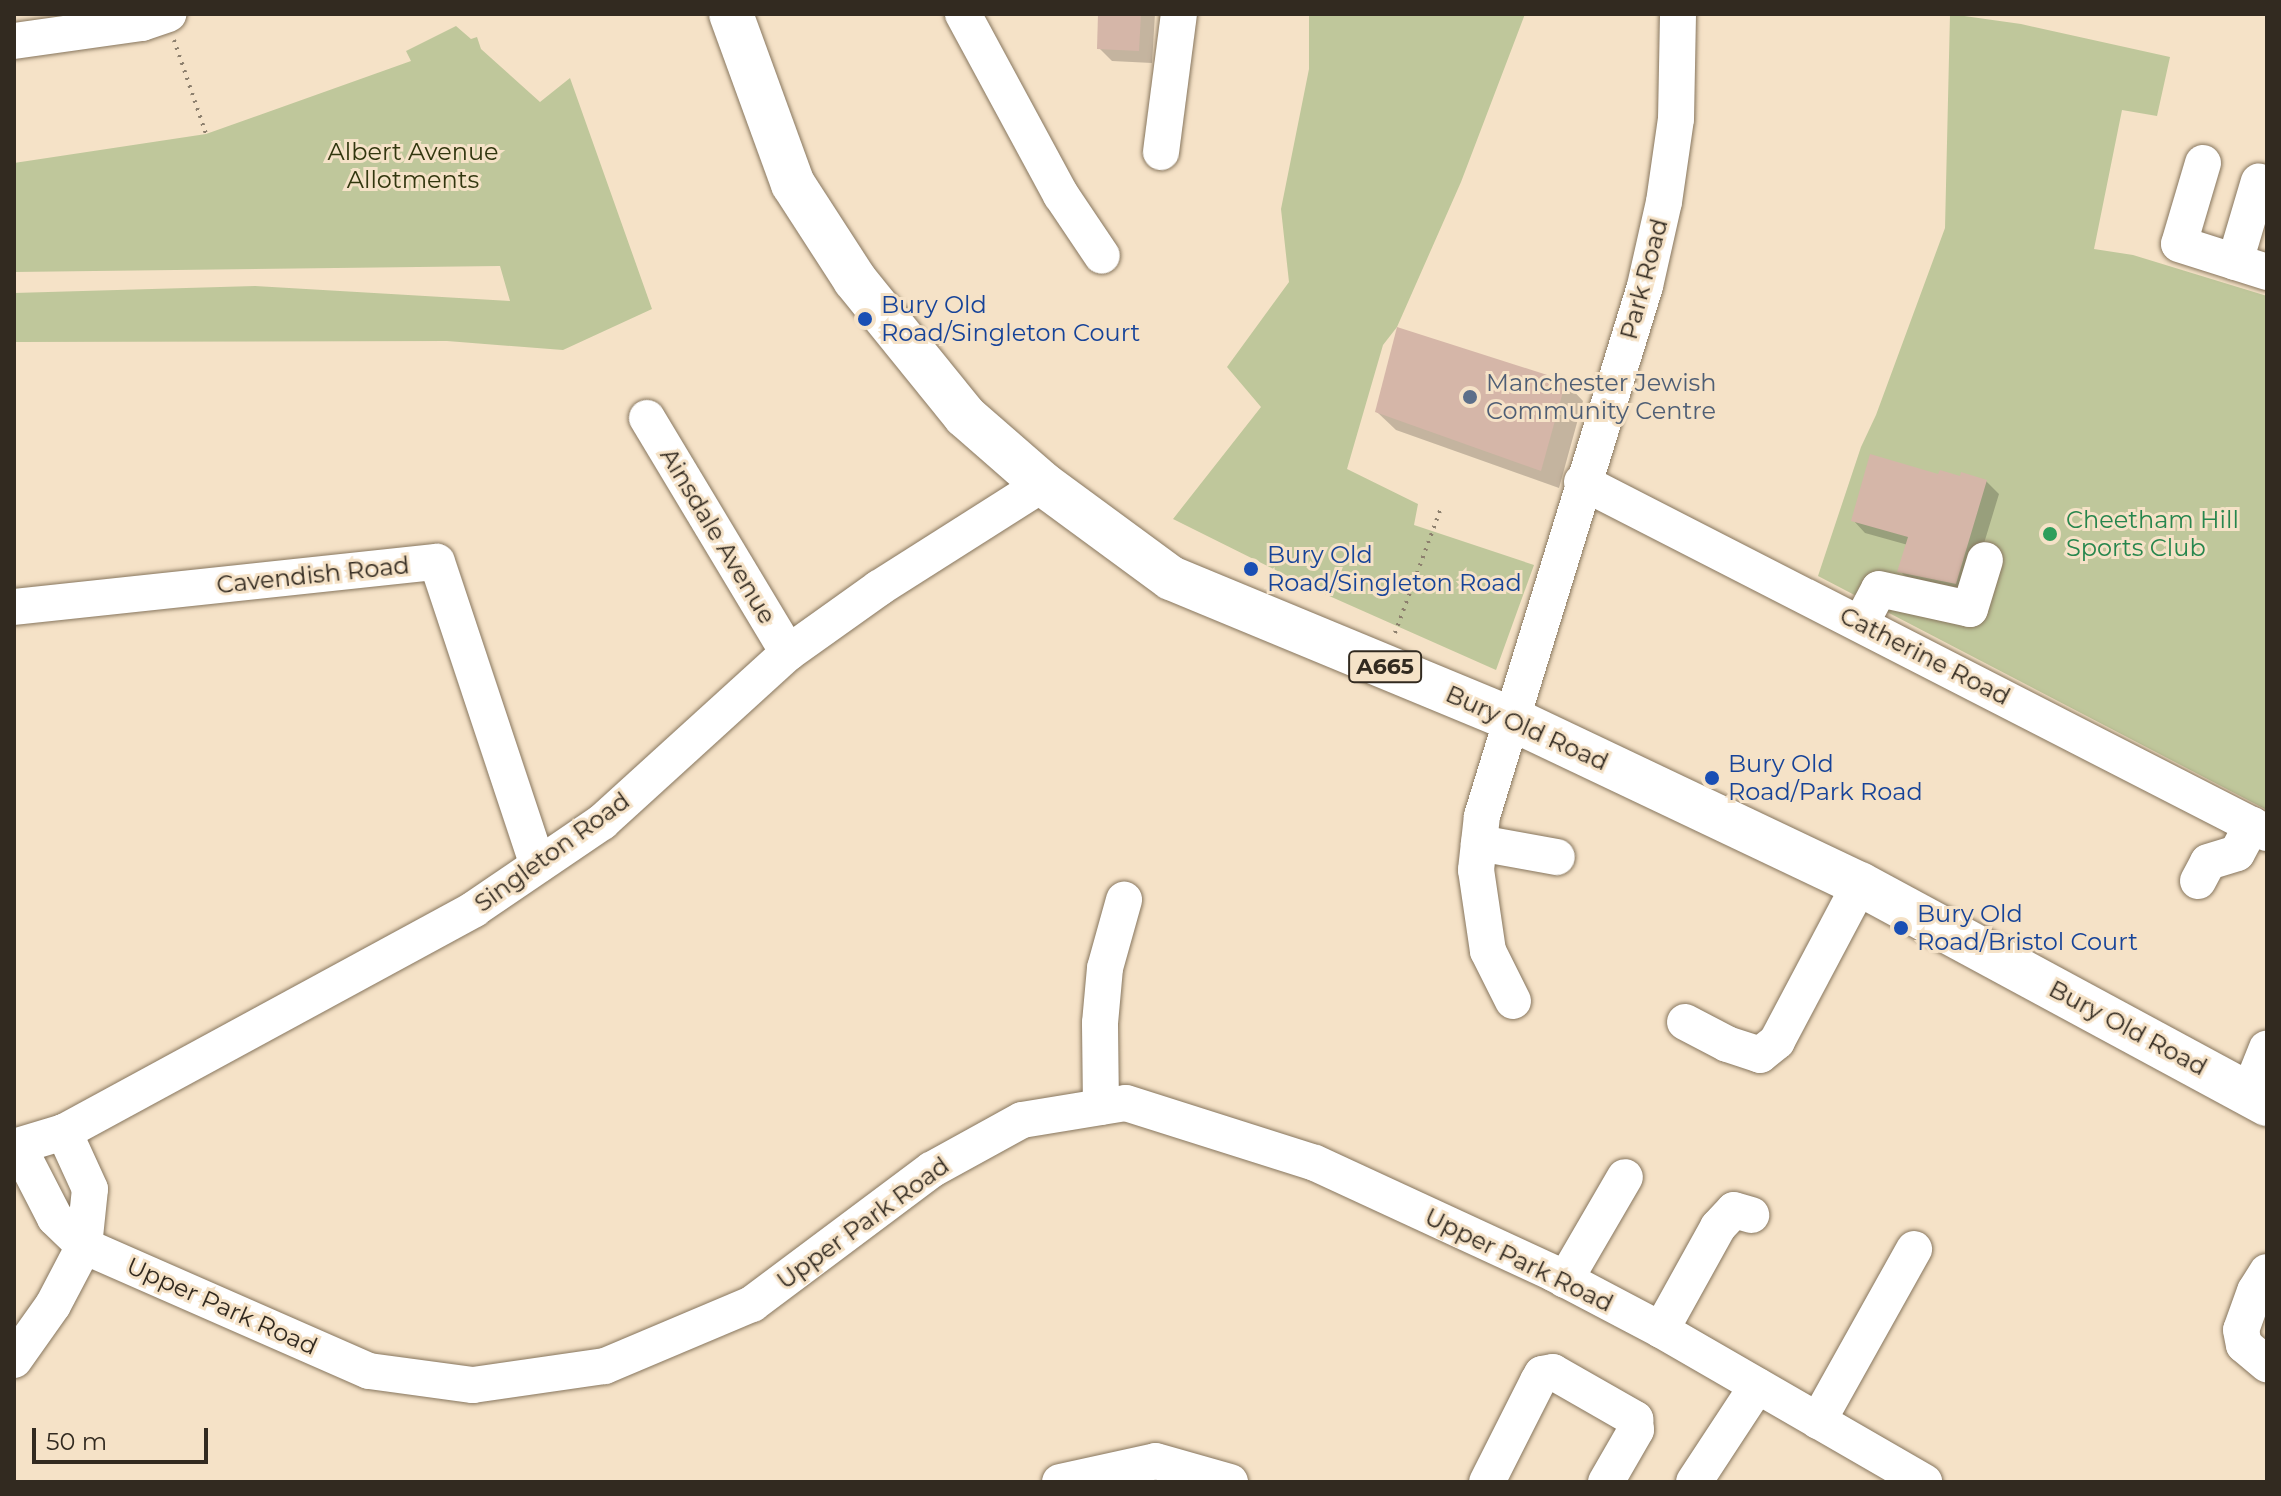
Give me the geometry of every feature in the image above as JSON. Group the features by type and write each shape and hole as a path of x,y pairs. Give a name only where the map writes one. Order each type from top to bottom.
{"main road":[{"name":"Bury Old Road","path":"741,18 793,184 855,280 965,416 1043,484 1171,578 1512,719 1860,884 2258,1098"}],"street":[{"path":"14,41 142,23 166,14"},
{"path":"963,14 1061,195 1102,256"},
{"path":"1161,152 1179,14"},
{"name":"Park Road","path":"1513,1001 1488,951 1476,870 1482,816 1582,482 1645,286 1664,202 1676,119 1678,14"},
{"path":"2203,163 2179,244 2251,267 2259,181"},
{"name":"Ainsdale Avenue","path":"647,418 788,653"},
{"name":"Catherine Road","path":"1582,482 2259,829"},
{"name":"Singleton Road","path":"16,1146 64,1132 474,909 602,822 788,653 879,588 1043,484"},
{"path":"1861,623 1879,589 1970,609 1985,560"},
{"name":"Cavendish Road","path":"14,607 437,562 538,865"},
{"path":"2198,881 2208,862 2237,853 2259,829"},
{"path":"1479,843 1557,857"},
{"path":"1685,1022 1727,1044 1760,1055 1777,1041 1860,884"},
{"path":"1101,1107 1100,1023 1105,968 1124,900"},
{"path":"2258,1098 2267,1048"},
{"name":"Upper Park Road","path":"16,1146 55,1218 84,1246 369,1371 473,1385 605,1366 752,1304 931,1170 1022,1120 1126,1103 1315,1163 1565,1280 1661,1330 1924,1482"},
{"path":"14,1360 53,1305 84,1246 90,1189 64,1132"},
{"path":"1565,1280 1625,1177"},
{"path":"1661,1330 1718,1227 1734,1210 1751,1215"},
{"path":"1818,1421 1914,1249"},
{"path":"2267,1272 2255,1291 2241,1330 2244,1345 2267,1364"},
{"path":"1487,1482 1538,1381 1546,1372 1560,1374 1632,1415 1636,1430 1618,1478"},
{"path":"1694,1482 1757,1386"},
{"path":"1060,1482 1156,1461 1230,1482"}],"path":[{"path":"166,14 206,134"},
{"path":"1395,633 1441,508"}],"green space":[{"path":"1309,14 1525,14 1461,182 1397,327 1383,345 1347,469 1418,504 1414,525 1534,565 1496,670 1318,591 1173,519 1261,407 1227,367 1289,282 1281,209 1309,69"},
{"name":"Cheetham Hill Sports Club","path":"1950,14 2021,24 2170,57 2157,116 2122,110 2094,249 2133,255 2267,296 2267,810 1818,576 1861,447 1876,415 1945,228"},
{"name":"Albert Avenue Allotments","path":"456,26 471,39 477,37 481,49 540,102 570,78 652,309 563,350 447,341 14,342 14,293 255,286 510,301 500,266 14,272 14,163 206,134 411,61 406,51"}],"building":[{"path":"1098,14 1141,14 1139,51 1097,49"},
{"name":"Manchester Jewish Community Centre","path":"1397,327 1566,381 1541,471 1375,412"},
{"path":"1870,454 1938,474 1940,470 1960,476 1961,472 1987,480 1956,584 1897,572 1908,537 1851,521"}],"place":[{"name":"Bury Old Road/Singleton Court","path":"865,319"},
{"name":"Manchester Jewish Community Centre","path":"1470,397"},
{"name":"Cheetham Hill Sports Club","path":"2050,534"},
{"name":"Bury Old Road/Singleton Road","path":"1251,569"},
{"name":"Bury Old Road/Park Road","path":"1712,778"},
{"name":"Bury Old Road/Bristol Court","path":"1901,928"}]}
